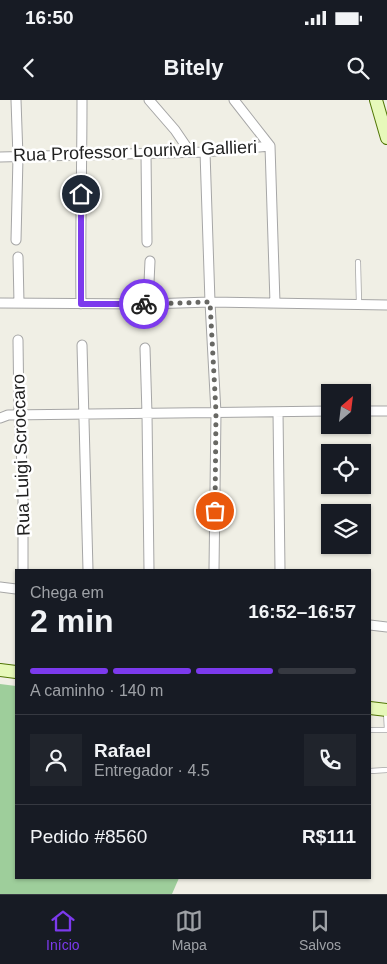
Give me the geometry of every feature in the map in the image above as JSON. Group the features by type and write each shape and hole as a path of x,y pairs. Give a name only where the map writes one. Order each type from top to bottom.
{"street":[{"path":"16,100 18,156 16,240"},
{"path":"81,304 82,100"},
{"path":"149,100 190,152"},
{"path":"234,100 270,146 275,303"},
{"path":"376,100 384,111 387,138"},
{"name":"Rua Professor Lourival Gallieri","path":"0,157 205,152 270,146"},
{"path":"205,152 216,412 214,569"},
{"path":"146,154 147,242"},
{"path":"18,256 19,303"},
{"path":"148,304 150,261"},
{"path":"0,303 148,304 210,302 387,305"},
{"name":"Rua Luigi Scroccaro","path":"18,340 24,569"},
{"path":"82,345 88,569"},
{"path":"145,348 149,569"},
{"path":"0,418 19,415 321,411"},
{"path":"371,411 387,411"},
{"path":"278,412 280,569"},
{"path":"0,587 15,589"},
{"path":"371,625 387,627"},
{"path":"0,670 15,672"},
{"path":"371,708 387,710"}],"lane":[{"path":"358,262 359,304"},
{"path":"371,730 387,730 387,710"},
{"path":"371,771 387,770"}],"green space":[{"path":"0,684 15,686 15,879 179,879 172,894 0,894"}],"way so far":[{"path":"144,304 210,302 216,412 215,511"}],"route":[{"path":"81,194 81,304 144,304"}]}
